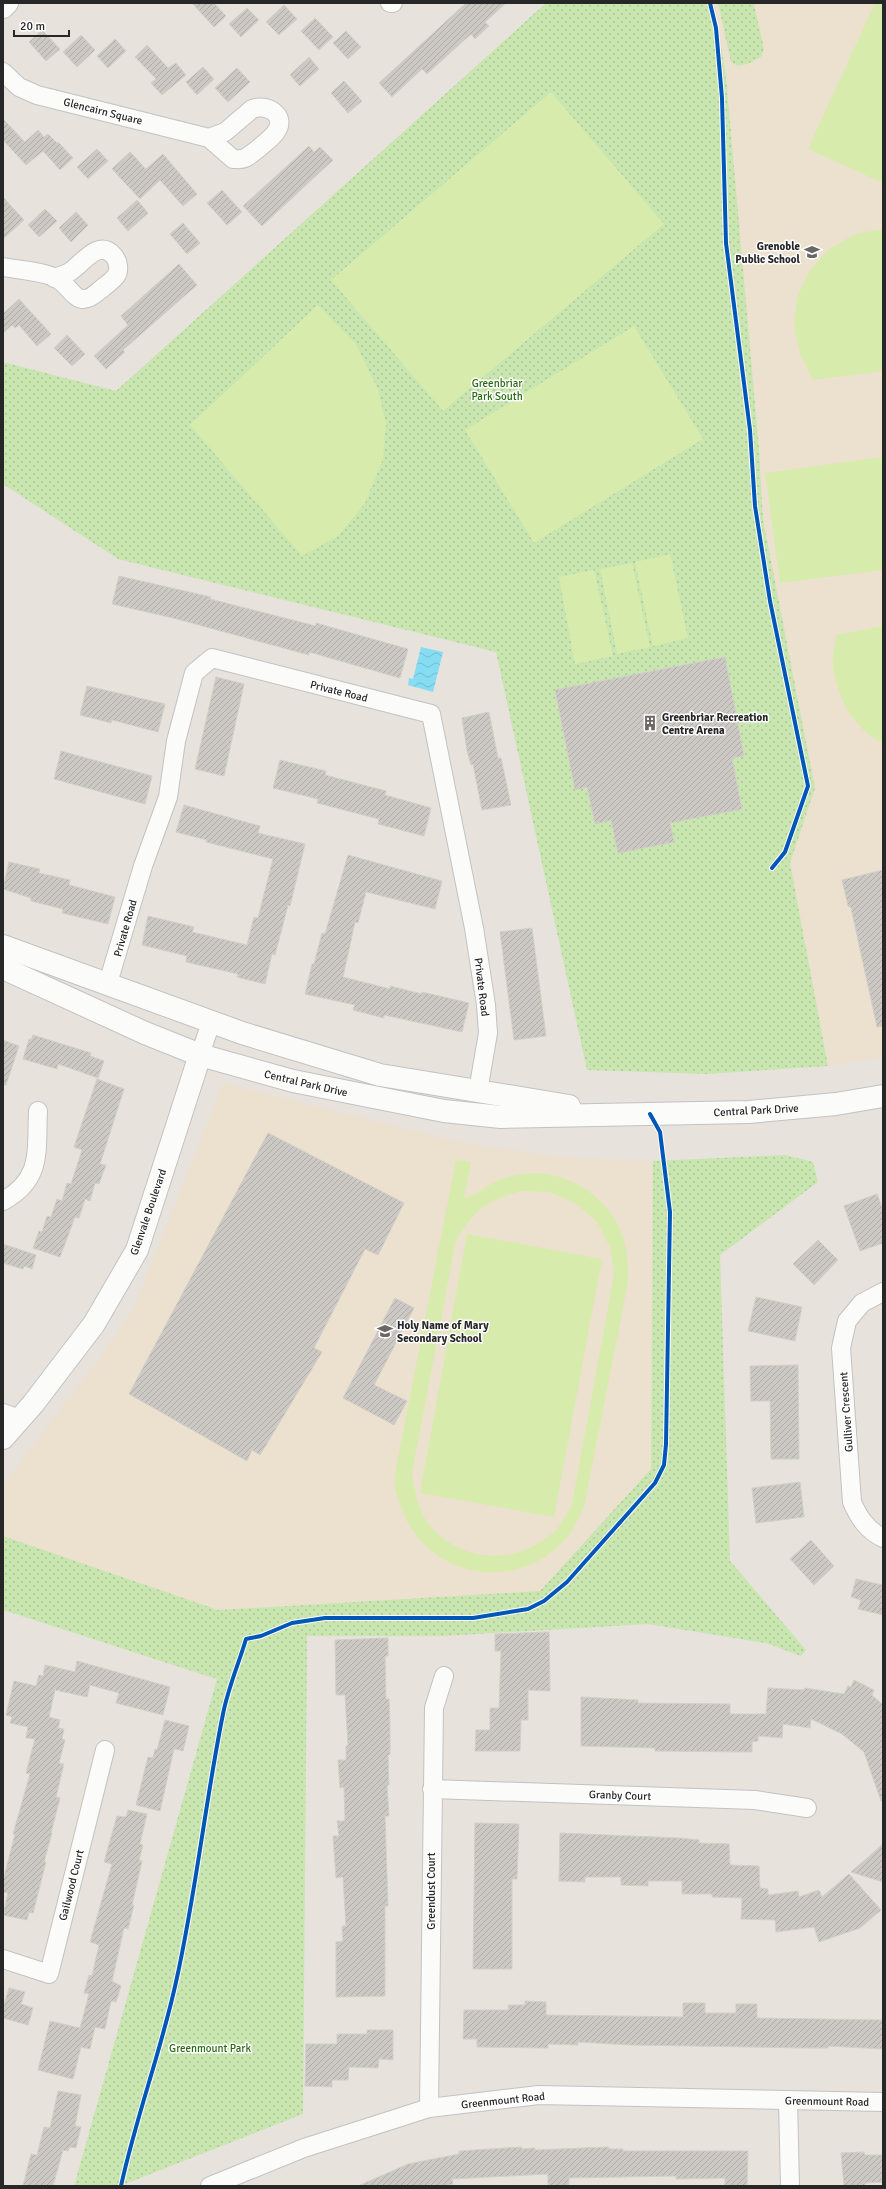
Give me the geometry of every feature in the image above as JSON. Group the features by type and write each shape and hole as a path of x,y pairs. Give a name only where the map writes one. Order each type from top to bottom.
{"street":[{"path":"3,7 7,3"},
{"name":"Glencairn Square","path":"3,72 19,87 37,95 209,138"},
{"path":"3,267 54,278"},
{"name":"Private Road","path":"108,983 143,866 168,797 176,741 194,673 212,658 431,714 474,928 486,1005 488,1033 478,1091"},
{"name":"Central Park Drive","path":"3,946 108,983 255,1038 380,1075 628,1115"},
{"name":"Central Park Drive","path":"3,968 144,1033 200,1055 293,1081 444,1111 501,1117 749,1112 836,1104 883,1096"},
{"name":"Glenvale Boulevard","path":"3,1438 11,1416 94,1324 137,1250 211,1022"},
{"path":"3,1201 17,1193 29,1179 36,1164 38,1111"},
{"name":"Gulliver Crescent","path":"883,1292 862,1303 847,1321 842,1348 852,1502 860,1519 874,1533 883,1538"},
{"name":"Greendust Court","path":"429,2108 434,1708 444,1676"},
{"name":"Gailwood Court","path":"3,1959 49,1974 105,1750"},
{"name":"Granby Court","path":"432,1789 755,1800 807,1808"},
{"name":"Greenmount Road","path":"210,2186 236,2181 304,2148 429,2108 539,2095 883,2102"},
{"path":"788,2100 790,2186"}],"shaded area":[{"path":"714,3 883,3 883,1057 828,1066 790,863 815,788 763,520 759,449 726,77"},
{"name":"Holy Name of Mary Secondary School","path":"223,1083 455,1141 557,1157 653,1161 651,1469 540,1591 218,1610 3,1536 3,1485 103,1353 134,1308"}],"green space":[{"name":"Greenbriar Park South","path":"546,3 714,3 726,77 759,449 763,520 815,788 790,863 828,1066 707,1074 587,1070 496,652 118,559 3,484 3,362 116,391"},
{"path":"718,3 754,4 764,49 761,57 750,63 742,65 731,62"},
{"path":"875,3 883,3 883,183 808,149"},
{"path":"551,92 664,224 443,411 331,280"},
{"path":"883,229 883,371 813,380 800,354 794,326 797,297 810,270 829,249 855,234"},
{"path":"318,305 356,344 378,390 386,423 383,459 365,503 338,536 302,556 190,425"},
{"path":"634,326 703,439 534,543 465,430"},
{"path":"883,457 883,570 780,583 765,473"},
{"path":"670,554 688,638 653,646 635,562"},
{"path":"632,563 650,647 617,654 600,569"},
{"path":"594,570 613,656 575,664 559,577"},
{"path":"883,626 883,743 864,730 855,721 843,701 835,678 833,654 836,635"},
{"name":"Greenmount Park","path":"785,1155 813,1162 818,1182 720,1255 730,1561 806,1650 801,1656 766,1643 648,1624 443,1636 307,1636 303,2114 120,2186 74,2186 217,1679 3,1610 3,1536 218,1610 540,1591 651,1469 653,1161"},
{"path":"456,1160 471,1162 464,1198 473,1195 505,1178 520,1174 537,1173 564,1178 589,1192 610,1211 617,1223 627,1252 628,1282 584,1507 569,1535 562,1543 541,1559 519,1569 495,1572 471,1570 449,1562 429,1549 413,1530 401,1507 396,1492 396,1468","holes":["521,1191 549,1192 575,1203 597,1222 610,1247 614,1275 572,1504 557,1529 532,1547 502,1555 471,1553 457,1547 443,1538 431,1527 420,1508 412,1473 456,1240 476,1213 490,1203"]},
{"path":"467,1234 602,1259 554,1517 420,1493"}],"water":[{"path":"421,647 443,652 433,692 408,685 409,678 413,679"}],"building":[{"path":"192,3 214,3 226,16 214,27"},
{"path":"466,3 506,3 485,22 489,26 475,39 471,34 427,74 422,69 392,97 379,83"},
{"path":"284,5 297,19 279,35 266,22"},
{"path":"247,8 259,20 241,37 229,24"},
{"path":"315,18 333,37 319,50 301,31"},
{"path":"42,30 60,49 46,61 29,42"},
{"path":"346,31 361,47 348,59 333,43"},
{"path":"81,35 95,50 77,67 63,52"},
{"path":"115,39 126,51 108,68 97,56"},
{"path":"147,45 168,68 176,63 186,75 162,95 151,83 156,79 135,57"},
{"path":"309,57 319,69 300,86 290,75"},
{"path":"203,67 214,79 197,95 186,82"},
{"path":"237,68 250,82 228,102 215,88"},
{"path":"344,81 362,101 348,113 331,93"},
{"path":"3,119 25,142 38,130 44,137 48,134 57,143 58,142 73,158 60,170 43,151 26,165 3,140"},
{"path":"309,146 314,152 320,147 333,160 262,226 243,206"},
{"path":"97,149 108,161 88,179 77,167"},
{"path":"130,152 146,169 163,154 197,194 183,206 160,180 140,199 112,169"},
{"path":"222,190 242,212 227,225 207,203"},
{"path":"3,197 24,220 3,239"},
{"path":"137,200 148,213 128,231 117,218"},
{"path":"45,209 57,221 39,237 28,225"},
{"path":"76,212 88,225 71,242 59,228"},
{"path":"183,223 200,243 187,254 170,234"},
{"path":"179,264 197,285 123,350 125,352 106,369 94,356 128,325 121,316"},
{"path":"19,299 51,334 37,346 19,325 15,328 12,325 3,333 3,314"},
{"path":"67,335 85,354 72,366 54,348"},
{"path":"119,576 211,597 210,599 316,626 316,623 408,649 400,678 309,652 309,655 173,618 112,604"},
{"name":"Greenbriar Recreation Centre Arena","path":"725,657 744,756 732,758 742,809 670,823 674,842 618,853 611,820 595,824 587,787 575,790 555,690"},
{"path":"216,677 244,684 224,776 195,769"},
{"path":"87,686 165,704 158,732 112,720 111,723 80,715"},
{"path":"489,712 498,758 501,758 511,805 482,810 473,764 471,765 467,751 462,718"},
{"path":"61,751 152,776 145,804 54,779"},
{"path":"280,760 326,771 325,775 386,791 385,795 431,808 424,836 378,824 379,819 317,803 318,799 273,788"},
{"path":"184,805 260,826 258,833 305,844 290,906 288,905 275,955 272,954 265,984 237,977 238,974 186,962 187,956 142,945 148,916 194,927 192,932 247,945 254,917 258,918 273,859 206,842 207,840 176,832"},
{"path":"348,855 442,881 435,909 366,892 358,923 355,922 343,977 390,989 390,986 469,1003 462,1032 384,1015 384,1018 353,1010 355,1005 305,994 312,964 314,964 322,933 325,934"},
{"path":"9,862 40,869 39,873 70,880 69,885 115,897 108,924 62,913 63,909 31,901 31,898 3,889"},
{"path":"883,870 883,1026 877,1027 851,908 848,906 842,880"},
{"path":"532,928 546,1036 514,1040 500,932"},
{"path":"33,1035 91,1053 90,1056 104,1061 98,1078 58,1064 57,1069 23,1059 29,1039 31,1040"},
{"path":"3,1040 19,1046 6,1085 3,1085"},
{"path":"97,1079 124,1089 100,1164 106,1165 99,1184 95,1183 90,1201 85,1199 79,1218 75,1217 60,1257 33,1248 39,1231 42,1232 47,1216 51,1217 57,1199 62,1201 67,1183 71,1184 82,1150 74,1147"},
{"path":"268,1133 404,1203 378,1255 365,1249 314,1348 322,1352 260,1455 252,1450 247,1461 129,1394"},
{"path":"877,1194 883,1210 883,1243 860,1251 844,1206"},
{"path":"818,1240 838,1260 814,1285 793,1264"},
{"path":"3,1244 36,1255 32,1269 24,1266 23,1269 3,1263"},
{"path":"756,1297 802,1307 795,1341 748,1331"},
{"path":"395,1298 414,1308 374,1385 407,1401 394,1425 343,1398"},
{"path":"798,1365 799,1459 771,1459 770,1401 751,1401 750,1366"},
{"path":"800,1482 804,1517 756,1523 752,1488"},
{"path":"811,1540 834,1566 814,1585 790,1559"},
{"path":"856,1579 883,1585 883,1615 858,1609 861,1600 851,1597"},
{"path":"549,1632 550,1691 528,1690 528,1720 521,1720 520,1751 475,1751 476,1730 490,1730 490,1708 499,1708 501,1651 495,1651 495,1634"},
{"path":"388,1638 388,1656 385,1656 386,1699 389,1699 390,1754 388,1755 389,1785 387,1785 389,1816 385,1816 388,1906 385,1906 385,1996 336,1997 336,1942 343,1941 342,1926 346,1926 343,1877 336,1878 333,1836 339,1836 337,1821 345,1821 344,1787 340,1788 338,1760 346,1760 346,1746 348,1746 345,1695 336,1695 335,1640"},
{"path":"77,1661 170,1687 163,1715 116,1703 119,1693 90,1685 87,1697 55,1690 49,1717 60,1720 58,1728 64,1729 62,1739 65,1740 59,1763 64,1764 56,1797 60,1798 44,1862 46,1862 33,1913 29,1912 27,1920 3,1915 8,1893 3,1892 3,1881 15,1834 13,1834 30,1774 26,1773 35,1739 26,1738 28,1727 10,1723 12,1717 6,1715 14,1681 36,1686 39,1675 43,1676 45,1665 75,1672"},
{"path":"854,1680 874,1690 872,1695 883,1705 883,1801 881,1801 864,1752 842,1734 811,1719 810,1728 783,1724 782,1738 758,1736 758,1741 752,1742 752,1752 655,1751 655,1748 581,1746 581,1697 638,1700 638,1703 730,1704 730,1714 766,1714 768,1688 804,1690 805,1688 844,1694 848,1686 851,1687"},
{"path":"165,1720 189,1726 183,1751 174,1749 160,1811 136,1805 148,1757 153,1758 155,1749 157,1750"},
{"path":"128,1810 147,1814 140,1844 143,1845 139,1860 142,1861 132,1905 134,1905 128,1929 124,1928 112,1981 121,1986 116,2002 111,2001 105,2029 95,2027 90,2049 81,2047 73,2079 38,2070 50,2021 80,2028 89,1994 84,1993 89,1975 92,1976 99,1945 90,1942 112,1864 104,1862 117,1816 126,1817"},
{"path":"475,1823 519,1824 517,1879 512,1879 512,1969 473,1969"},
{"path":"560,1833 679,1838 699,1840 699,1843 729,1844 730,1865 759,1866 760,1888 768,1889 768,1895 798,1891 799,1897 819,1890 822,1897 849,1874 881,1910 860,1928 819,1942 814,1927 776,1932 775,1920 741,1919 742,1898 712,1897 712,1894 682,1894 682,1881 648,1881 648,1886 621,1885 621,1877 585,1877 585,1882 559,1881"},
{"path":"883,1844 883,1882 851,1872"},
{"path":"9,1988 25,1992 21,2004 33,2008 28,2025 3,2018 3,2008"},
{"path":"525,2001 546,2002 546,2015 683,2017 683,2003 705,2003 705,2013 736,2013 736,2004 757,2004 757,2018 883,2020 883,2049 828,2046 828,2048 807,2048 631,2045 578,2042 578,2045 548,2044 548,2048 477,2047 477,2039 463,2039 464,2010 509,2010 508,2005 525,2005"},
{"path":"367,2030 393,2030 393,2060 379,2059 378,2068 349,2067 348,2080 332,2080 332,2087 305,2086 306,2044 337,2044 337,2034 367,2034"},
{"path":"58,2091 81,2095 75,2126 81,2127 76,2148 70,2147 68,2151 63,2150 53,2186 23,2186 31,2154 37,2155 44,2127 50,2128"},
{"path":"521,2147 522,2149 535,2148 535,2150 609,2147 609,2149 623,2149 623,2151 748,2151 747,2186 725,2186 725,2178 676,2179 676,2176 569,2178 569,2186 548,2186 548,2174 452,2179 453,2184 443,2186 358,2186 408,2164 459,2154 459,2151"},
{"path":"864,2152 865,2155 883,2155 883,2182 865,2183 865,2186 844,2186 841,2153"}],"cycle path":[{"path":"710,3 716,28 722,98 726,243 750,430 755,506 770,601 808,786 785,852 772,868"},
{"path":"121,2186 176,1982 225,1704 246,1639 261,1636 292,1623 325,1618 473,1618 528,1609 544,1601 567,1582 655,1483 664,1465 666,1444 670,1212 660,1132 650,1114"}],"place":[{"name":"Grenoble Public School","path":"812,252"},
{"name":"Greenbriar Recreation Centre Arena","path":"650,723"},
{"name":"Holy Name of Mary Secondary School","path":"385,1331"}]}
